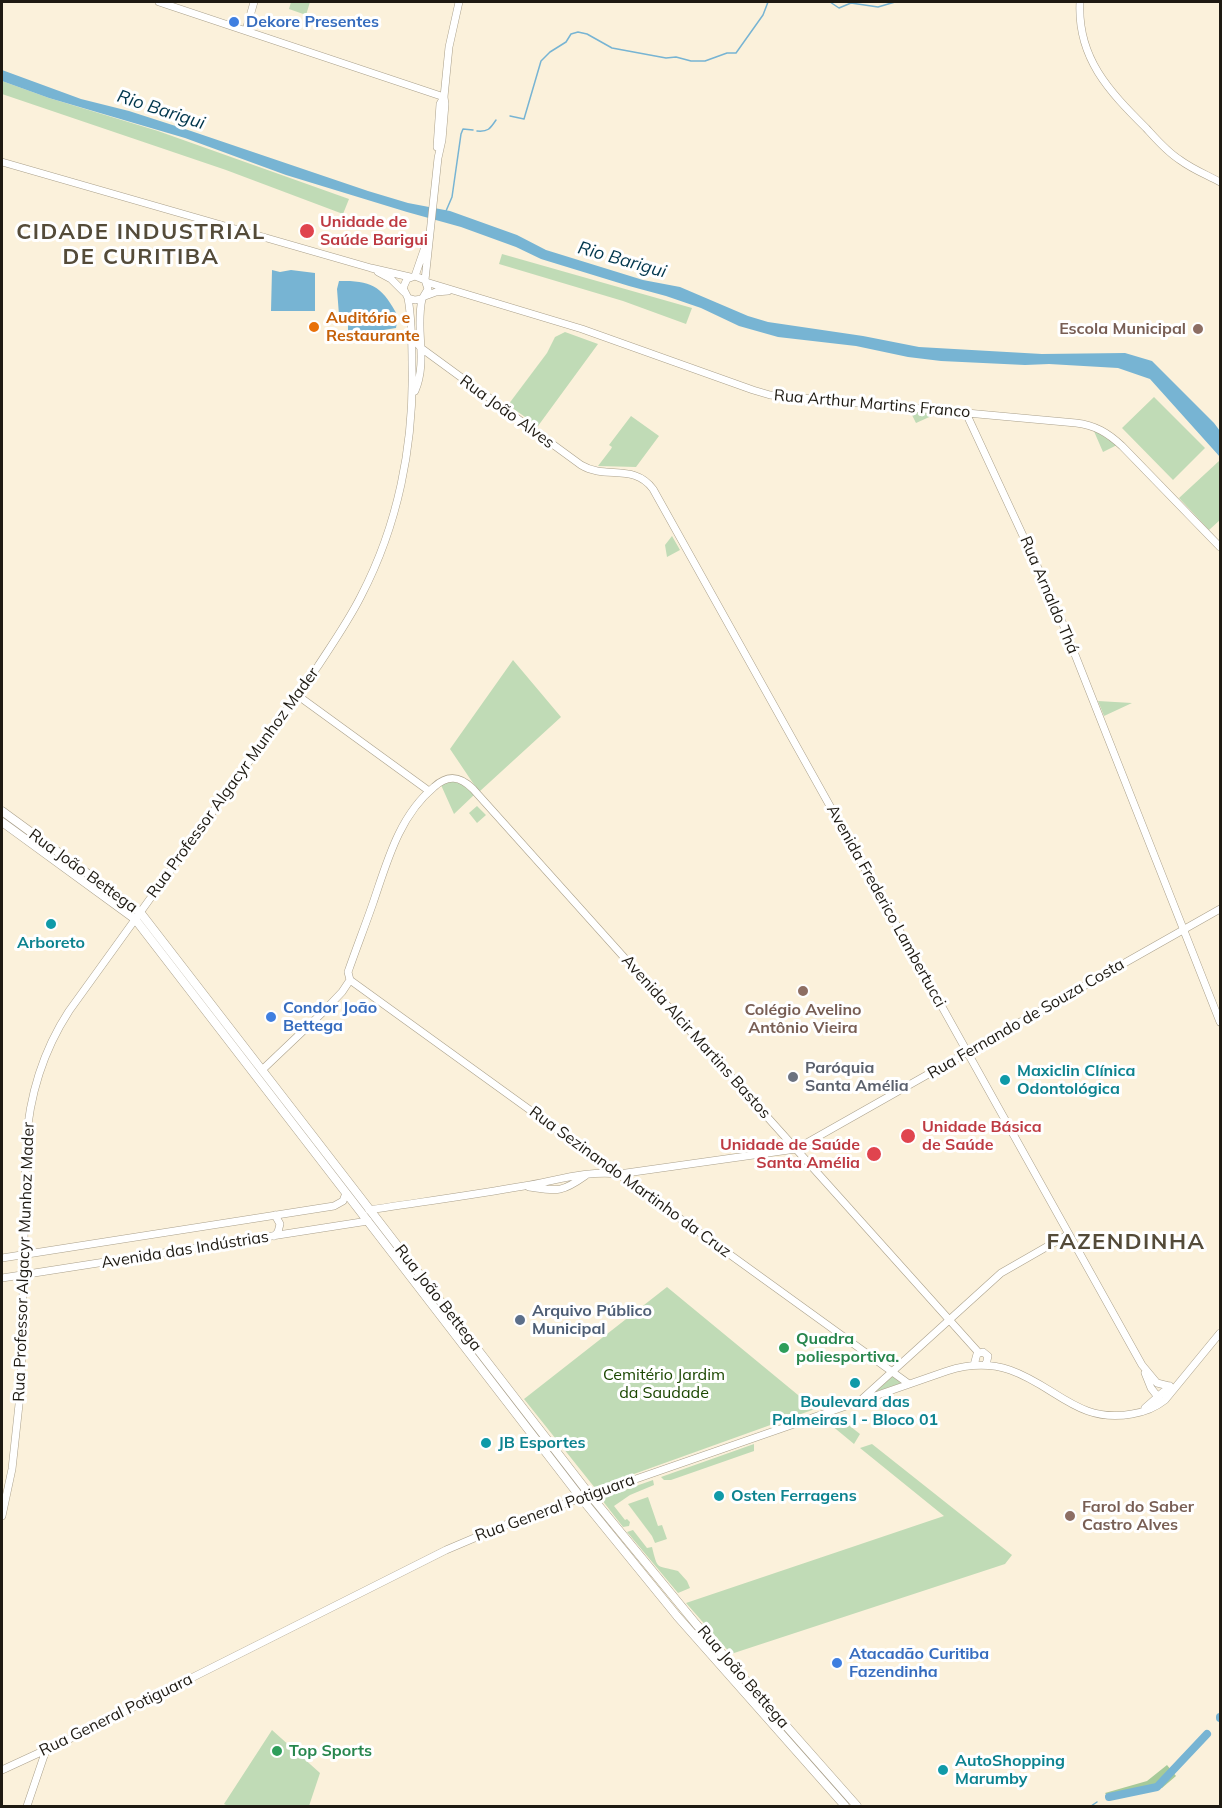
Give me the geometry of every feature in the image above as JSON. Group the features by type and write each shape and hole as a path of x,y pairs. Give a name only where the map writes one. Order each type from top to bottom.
{"main road":[{"name":"Rua João Bettega","path":"2,811 138,916 322,1155 369,1210 382,1232 481,1361 581,1498 817,1768 845,1806"},
{"name":"Rua João Bettega","path":"2,822 138,916"},
{"name":"Rua João Bettega","path":"247,1058 262,1070 266,1081"},
{"name":"Rua João Bettega","path":"322,1155 346,1193 368,1221 382,1232"},
{"name":"Rua João Bettega","path":"481,1361 590,1495 686,1619"},
{"name":"Rua João Bettega","path":"817,1768 857,1806"}],"street":[{"path":"159,2 444,97"},
{"path":"246,30 254,2"},
{"path":"371,268 391,279 406,295 415,300 423,297 428,289 425,281 438,158 440,104 444,97 451,37 459,2"},
{"path":"1080,2 1083,35 1102,81 1173,155 1221,182"},
{"path":"2,162 371,268 413,276 425,281"},
{"path":"406,295 405,282 413,276 429,236"},
{"name":"Rua Arthur Martins Franco","path":"425,281 572,325 761,393 1082,423 1103,430 1122,446 1221,547"},
{"name":"Rua Arthur Martins Franco","path":"423,297 436,292 453,291"},
{"name":"Rua Professor Algacyr Munhoz Mader","path":"2,1516 9,1485 20,1406 27,1137 38,1077 65,1017 297,695 349,618 375,567 393,517 403,480 408,448 412,396 412,337 406,295"},
{"name":"Rua Professor Algacyr Munhoz Mader","path":"412,396 421,373 420,310 423,297"},
{"name":"Rua João Alves","path":"412,337 421,348 580,465 591,470 610,473"},
{"name":"Rua Arnaldo Thá","path":"966,413 1049,590 1125,780 1130,787 1221,1022"},
{"name":"Avenida Frederico Lambertucci","path":"610,473 630,473 641,477 656,494 1158,1397"},
{"path":"262,1070 315,1020 342,992 350,980 348,972 392,849 409,814 429,790 297,695"},
{"name":"Avenida Alcir Martins Bastos","path":"429,790 445,779 458,778 473,789 979,1353 987,1354 986,1365"},
{"name":"Rua Fernando de Souza Costa","path":"369,1210 587,1174 619,1174 796,1149 1221,909"},
{"name":"Rua Sezinando Martinho da Cruz","path":"350,980 909,1384"},
{"name":"Avenida das Indústrias","path":"2,1258 334,1206 343,1201 346,1193"},
{"path":"274,1236 280,1224 275,1215"},
{"name":"Avenida das Indústrias","path":"2,1278 368,1221"},
{"path":"861,1401 1000,1273 1069,1234"},
{"name":"Rua General Potiguara","path":"2,1770 446,1550 504,1525 955,1368 974,1365 1001,1367 1020,1374 1094,1414 1116,1417 1145,1412 1156,1407 1221,1334"},
{"path":"974,1365 979,1353"},
{"name":"Avenida Frederico Lambertucci","path":"1142,1365 1157,1383 1170,1390"},
{"name":"Rua General Potiguara","path":"1131,1414 1170,1390"},
{"path":"27,1806 46,1750"}],"green space":[{"path":"291,2 310,2 306,15 289,9"},
{"path":"2,81 49,98 158,131 349,199 343,214 226,170 2,94"},
{"path":"502,254 692,308 686,324 623,301 499,264"},
{"path":"565,332 598,344 538,426 508,405 547,353 555,337"},
{"path":"1154,397 1205,448 1173,480 1122,428"},
{"path":"910,411 936,414 916,423"},
{"path":"631,416 659,436 636,467 598,466 611,449 609,445"},
{"path":"1093,429 1117,445 1103,452"},
{"path":"1219,461 1220,520 1209,530 1179,498"},
{"path":"672,536 680,550 667,557 665,545"},
{"path":"513,660 561,717 479,792 450,749"},
{"path":"1098,701 1132,703 1104,716"},
{"path":"453,780 463,783 474,795 454,814 441,785"},
{"path":"477,806 486,815 477,823 469,813"},
{"name":"Cemitério Jardim da Saudade","path":"667,1287 815,1409 595,1488 524,1399"},
{"path":"893,1376 902,1383 875,1392"},
{"path":"836,1415 860,1434 854,1444 825,1420"},
{"path":"754,1444 754,1451 671,1480 664,1480 661,1477"},
{"path":"872,1444 1012,1555 1005,1564 731,1654 686,1603 944,1516 860,1448"},
{"path":"653,1480 654,1485 630,1495 614,1506 625,1520 630,1522 629,1526 623,1527 602,1498"},
{"path":"648,1497 658,1526 662,1525 667,1539 655,1543 628,1504"},
{"path":"633,1530 647,1548 652,1547 657,1564 678,1571 690,1588 678,1593 627,1532"},
{"name":"Top Sports","path":"272,1730 320,1773 309,1806 228,1806 224,1804"},
{"path":"1167,1765 1176,1776 1162,1788 1111,1800 1105,1793 1147,1781"}],"water":[{"path":"2,70 81,99 129,111 368,191 408,203 450,211 517,235 546,250 643,280 680,287 748,316 768,322 919,347 1042,354 1125,353 1152,361 1220,431 1220,457 1150,379 1118,368 941,361 856,346 778,337 739,326 701,308 666,296 541,259 516,247 461,227 286,175 185,138 49,98 2,81"},
{"path":"272,270 315,273 315,311 271,311"},
{"path":"339,281 360,282 375,287 387,298 398,316 396,328 348,334 348,316 339,315 337,289"}],"waterway":[{"path":"510,116 524,119 541,61 566,42 571,34 578,32 587,34 612,48 666,58 705,61 727,53 736,53 763,15 768,2"},
{"path":"830,2 839,8 851,3 878,7 895,2"},
{"path":"477,131 488,129 496,120"},
{"path":"446,211 452,197 461,134 463,129 473,130"},
{"path":"1109,1797 1157,1787 1207,1734"},
{"path":"1091,1806 1097,1802"}],"place":[{"name":"Dekore Presentes","path":"234,22"},
{"name":"Unidade de Saúde Barigui","path":"307,231"},
{"name":"Auditório e Restaurante","path":"314,327"},
{"name":"Escola Municipal","path":"1198,329"},
{"name":"Arboreto","path":"51,924"},
{"name":"Colégio Avelino Antônio Vieira","path":"803,991"},
{"name":"Condor João Bettega","path":"271,1017"},
{"name":"Paróquia Santa Amélia","path":"793,1077"},
{"name":"Maxiclin Clínica Odontológica","path":"1005,1080"},
{"name":"Unidade Básica de Saúde","path":"908,1136"},
{"name":"Unidade de Saúde Santa Amélia","path":"874,1154"},
{"name":"Arquivo Público Municipal","path":"520,1320"},
{"name":"Quadra poliesportiva.","path":"784,1348"},
{"name":"Boulevard das Palmeiras I - Bloco 01","path":"855,1383"},
{"name":"JB Esportes","path":"486,1443"},
{"name":"Osten Ferragens","path":"719,1496"},
{"name":"Farol do Saber Castro Alves","path":"1070,1516"},
{"name":"Atacadão Curitiba Fazendinha","path":"837,1663"},
{"name":"Top Sports","path":"277,1751"},
{"name":"AutoShopping Marumby","path":"943,1770"}],"district":[{"name":"CIDADE INDUSTRIAL DE CURITIBA","path":"141,244"},
{"name":"FAZENDINHA","path":"1126,1242"}],"water label":[{"name":"Rio Barigui","path":"161,110"},
{"name":"Rio Barigui","path":"622,260"}]}
